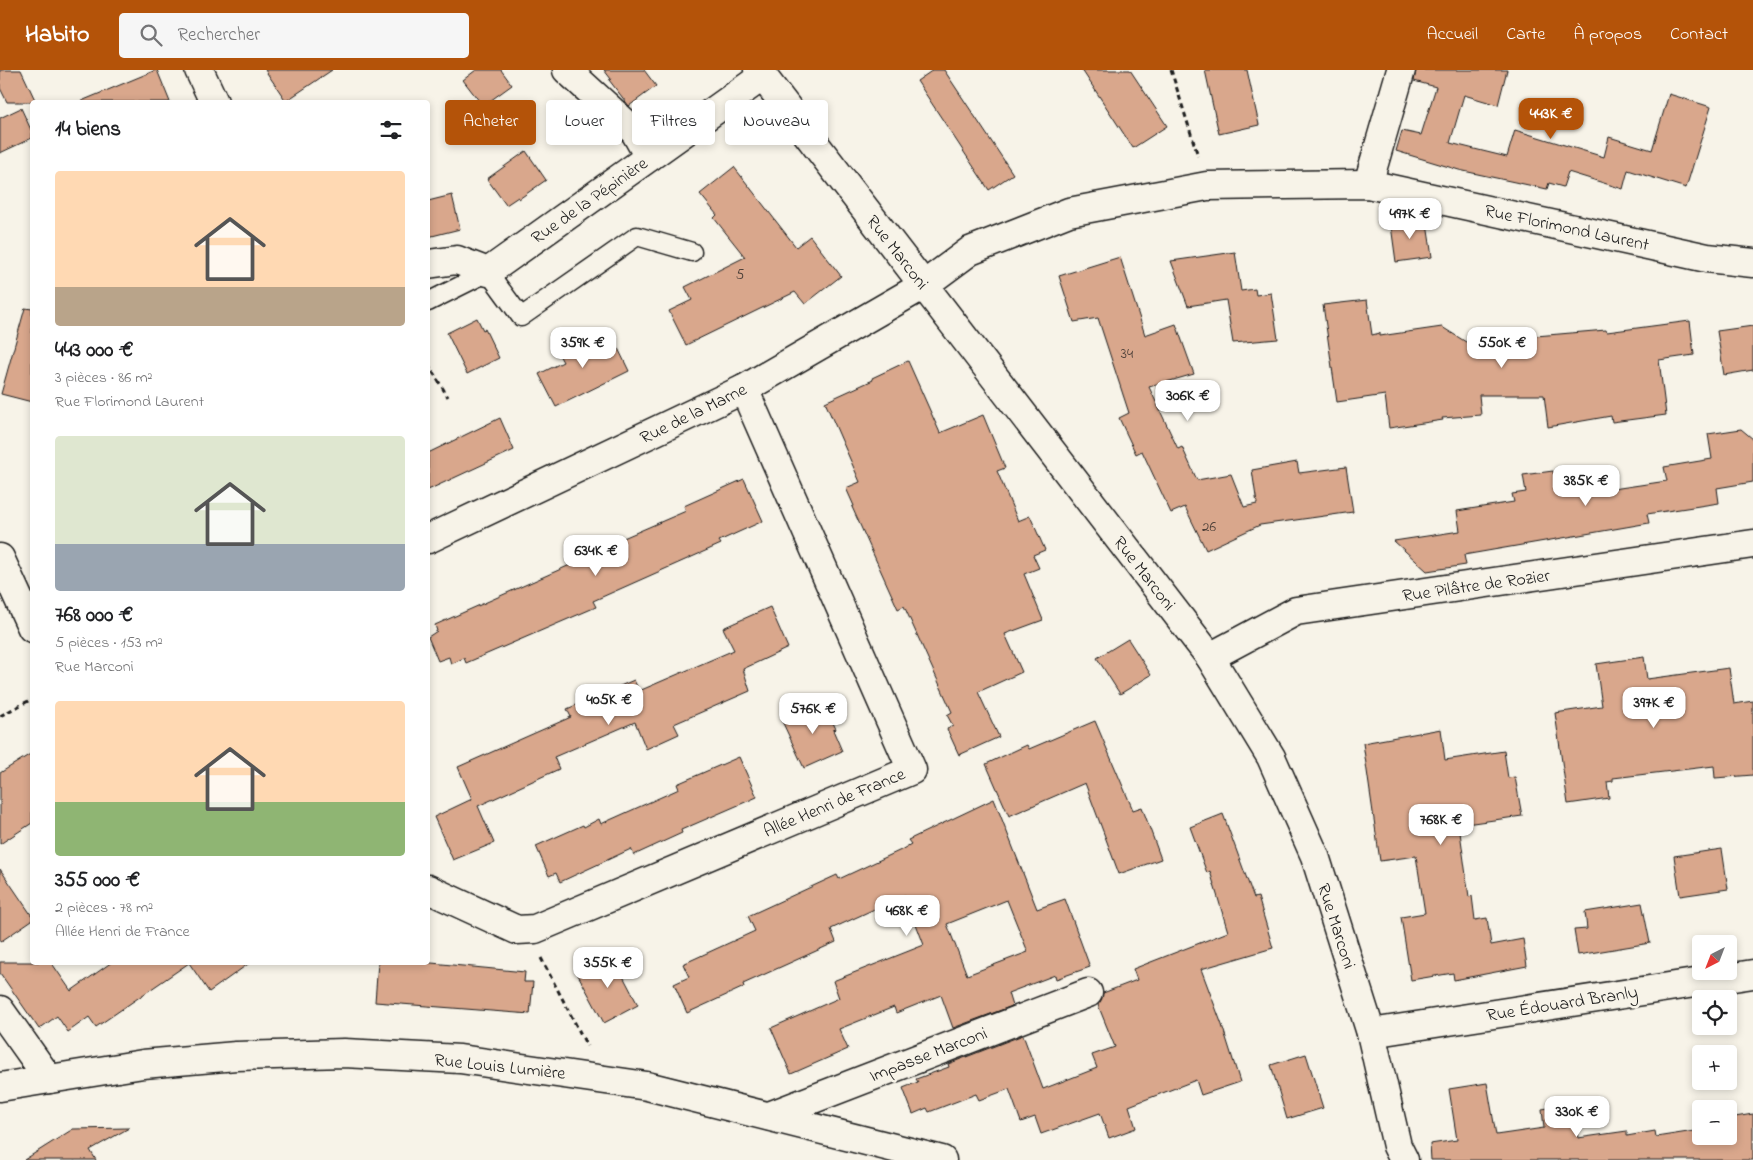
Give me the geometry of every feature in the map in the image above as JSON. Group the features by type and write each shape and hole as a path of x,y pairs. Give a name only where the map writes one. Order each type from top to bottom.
{"street":[{"path":"199,70 213,100"},
{"path":"567,70 634,132 649,157"},
{"path":"1368,184 1401,70"},
{"name":"Rue de la Pépinière","path":"488,272 649,157 761,73"},
{"name":"Rue Marconi","path":"761,73 1210,657 1271,757 1315,856 1371,1033 1399,1155"},
{"name":"Rue Florimond Laurent","path":"924,285 970,251 1069,212 1207,186 1368,184 1708,258 1753,263"},
{"path":"430,264 457,260 488,272"},
{"name":"Rue de la Marne","path":"430,538 744,389 924,285"},
{"name":"Allée Henri de France","path":"430,890 518,930 535,929 912,770 744,389"},
{"name":"Rue Pilâtre de Rozier","path":"1210,657 1296,611 1753,544"},
{"path":"0,558 30,624"},
{"name":"Rue Édouard Branly","path":"1371,1033 1753,974"},
{"name":"Impasse Marconi","path":"769,1116 1088,993"},
{"path":"0,1010 48,1079"},
{"name":"Rue Louis Lumière","path":"0,1087 153,1063 236,1056 344,1053 460,1059 647,1086 942,1160"}],"lane":[{"path":"488,272 521,317 638,236 692,252"},
{"name":"Rue de la Pépinière","path":"430,301 488,272"}],"path":[{"path":"1171,70 1207,186"},
{"path":"430,367 448,397"},
{"path":"0,716 30,700"},
{"path":"526,929 604,1079"}],"building":[{"path":"0,70 21,70 35,100 30,100 30,102 7,102 0,88"},
{"path":"156,70 169,100 84,100"},
{"path":"265,70 332,70 287,100 285,100"},
{"path":"476,70 501,70 512,85 491,100 478,100 463,80"},
{"path":"604,70 644,70 656,86 637,100 632,100 632,104 629,106 609,80 611,79"},
{"path":"933,70 944,70 1013,174 989,190 917,81"},
{"path":"1082,70 1130,70 1167,126 1133,148"},
{"path":"1205,70 1247,70 1259,125 1219,134"},
{"path":"1416,70 1507,70 1498,105 1464,95 1450,143 1507,157 1515,130 1604,157 1609,137 1652,150 1669,94 1711,107 1686,188 1628,170 1623,189 1568,172 1563,187 1549,183 1547,189 1459,170 1396,151 1402,131 1421,135 1436,87 1414,81"},
{"path":"21,108 30,128 30,139 0,153 0,118"},
{"path":"526,151 546,180 519,199 518,197 506,205 487,179"},
{"path":"734,167 796,247 810,236 841,276 805,304 795,292 686,345 669,311 692,300 685,287 745,257 714,218 717,215 700,194"},
{"path":"452,195 460,229 430,236 430,200"},
{"path":"1390,218 1427,224 1432,257 1396,262"},
{"path":"1235,252 1241,291 1255,289 1256,295 1271,293 1278,339 1233,343 1226,300 1188,306 1171,261"},
{"path":"1120,257 1145,335 1176,324 1194,374 1149,387 1178,449 1182,447 1197,480 1231,474 1244,507 1257,504 1252,470 1297,462 1299,473 1346,467 1353,512 1260,525 1206,550 1185,507 1171,513 1142,451 1136,454 1119,418 1129,413 1098,318 1074,322 1059,276"},
{"path":"1367,300 1372,335 1380,333 1380,336 1442,327 1466,342 1606,330 1607,332 1690,321 1694,355 1659,360 1666,415 1612,422 1611,416 1548,427 1544,395 1479,395 1481,415 1442,418 1443,420 1389,428 1385,395 1337,402 1323,305"},
{"path":"25,308 30,309 30,401 1,394"},
{"path":"477,318 483,330 485,329 499,358 467,374 447,333"},
{"path":"1753,326 1753,370 1724,375 1717,331"},
{"path":"584,336 590,349 613,338 629,371 556,407 539,374 563,362 556,349"},
{"path":"908,361 940,433 983,415 1005,468 997,471 1018,521 1030,516 1045,550 1033,555 1039,568 1024,574 1043,620 1005,634 1022,672 978,692 999,737 959,755 947,729 953,726 947,715 952,712 904,606 898,609 852,507 854,506 846,488 860,482 825,402 873,380 872,378"},
{"path":"500,418 514,450 430,489 430,452"},
{"path":"1741,429 1753,439 1753,482 1717,488 1719,503 1647,514 1649,523 1464,555 1466,565 1427,571 1394,541 1460,531 1457,511 1514,502 1512,494 1526,492 1523,475 1553,471 1559,497 1667,481 1664,467 1712,459 1708,434"},
{"path":"744,479 763,521 719,541 721,544 593,601 596,607 466,663 464,658 451,664 449,657 438,661 430,642 430,636 437,631 435,625 606,549 605,546 686,511 684,506"},
{"path":"770,607 788,648 743,669 750,691 674,724 679,734 646,749 635,722 554,757 559,769 478,806 494,843 453,860 434,817 472,799 458,767 571,717 567,709 634,680 639,691 734,650 723,628"},
{"path":"1128,639 1151,675 1120,694 1097,658"},
{"path":"1644,657 1647,679 1729,668 1734,704 1753,701 1753,775 1715,778 1714,766 1613,778 1613,781 1607,782 1609,798 1568,804 1555,713 1602,706 1596,664"},
{"path":"823,702 836,729 833,730 842,751 804,768 782,721"},
{"path":"1095,721 1133,810 1142,807 1161,859 1119,874 1085,783 1009,816 986,764 1027,745 1029,749"},
{"path":"1441,729 1445,760 1504,751 1508,778 1515,777 1522,816 1459,825 1469,897 1472,896 1475,920 1487,918 1491,945 1523,939 1527,966 1454,980 1453,973 1411,980 1401,917 1425,913 1416,856 1380,861 1363,743"},
{"path":"30,754 30,824 0,844 0,773"},
{"path":"739,757 757,797 681,830 682,833 634,855 631,849 560,882 556,873 549,876 536,846 599,819 601,824 679,789 677,784"},
{"path":"994,799 1037,909 1065,899 1090,967 1056,979 1055,975 1008,993 1012,1006 953,1028 941,995 896,1013 894,1007 839,1029 848,1049 791,1074 771,1028 839,998 833,981 924,945 905,895 831,929 836,942 743,984 744,987 687,1013 674,984 689,977 683,964 755,931 748,916 837,875 839,879 901,850 911,844 908,840","holes":["1007,900 1028,952 967,975 947,924"]},
{"path":"1223,814 1254,898 1258,897 1273,948 1201,969 1222,1025 1240,1082 1201,1095 1196,1080 1129,1106 1136,1128 1109,1138 1100,1113 1041,1134 1035,1117 1021,1122 1009,1089 979,1100 976,1094 929,1112 927,1108 913,1114 903,1088 918,1082 916,1079 949,1067 948,1064 1023,1035 1043,1089 1097,1068 1092,1055 1115,1047 1098,1005 1103,993 1137,980 1133,969 1228,932 1210,871 1207,873 1190,827"},
{"path":"1722,849 1728,889 1680,896 1674,856"},
{"path":"0,869 30,913 30,921 0,942"},
{"path":"1642,903 1650,943 1578,955 1574,930 1587,929 1585,912"},
{"path":"612,955 638,1005 604,1023 577,973"},
{"path":"0,962 30,962 30,965 53,965 71,991 108,965 186,965 96,1027 89,1017 68,1032 57,1016 39,1029 0,973"},
{"path":"430,963 525,972 524,982 533,982 530,1014 375,1002 378,965 430,965"},
{"path":"190,965 247,965 209,992"},
{"path":"1306,1054 1323,1108 1287,1119 1271,1065"},
{"path":"1487,1083 1496,1135 1544,1128 1542,1109 1573,1104 1578,1138 1627,1131 1627,1136 1655,1131 1656,1137 1692,1131 1692,1145 1737,1145 1737,1117 1753,1114 1753,1160 1431,1160 1430,1144 1457,1140 1449,1089"},
{"path":"129,1128 90,1150 96,1160 24,1160 73,1129"}]}
